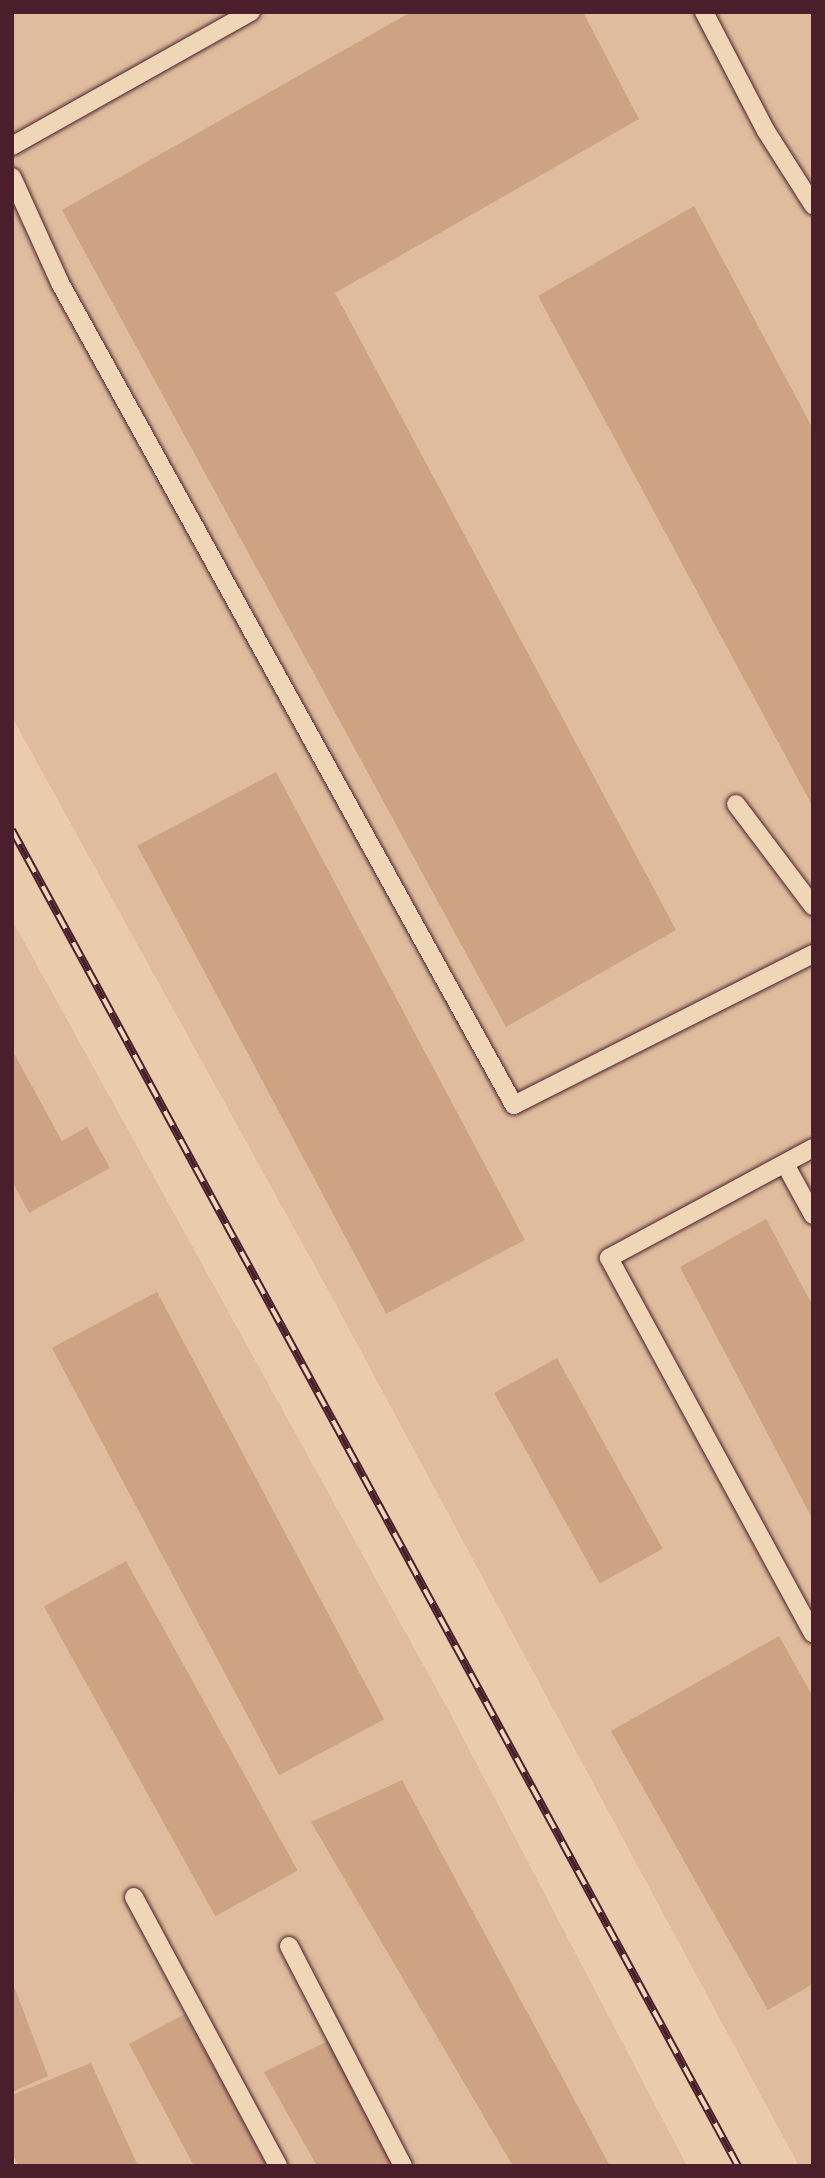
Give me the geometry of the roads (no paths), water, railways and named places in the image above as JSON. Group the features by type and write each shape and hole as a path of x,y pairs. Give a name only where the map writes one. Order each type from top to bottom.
{"lane":[{"path":"12,146 251,12"},
{"path":"704,12 766,131 813,205"},
{"path":"12,177 66,295 514,1105 813,954"},
{"path":"736,804 813,906"},
{"path":"813,1149 609,1258 813,1633"},
{"path":"785,1164 813,1215"},
{"path":"134,1896 278,2166"},
{"path":"289,1946 403,2166"}],"railway":[{"path":"12,830 738,2166"}]}
